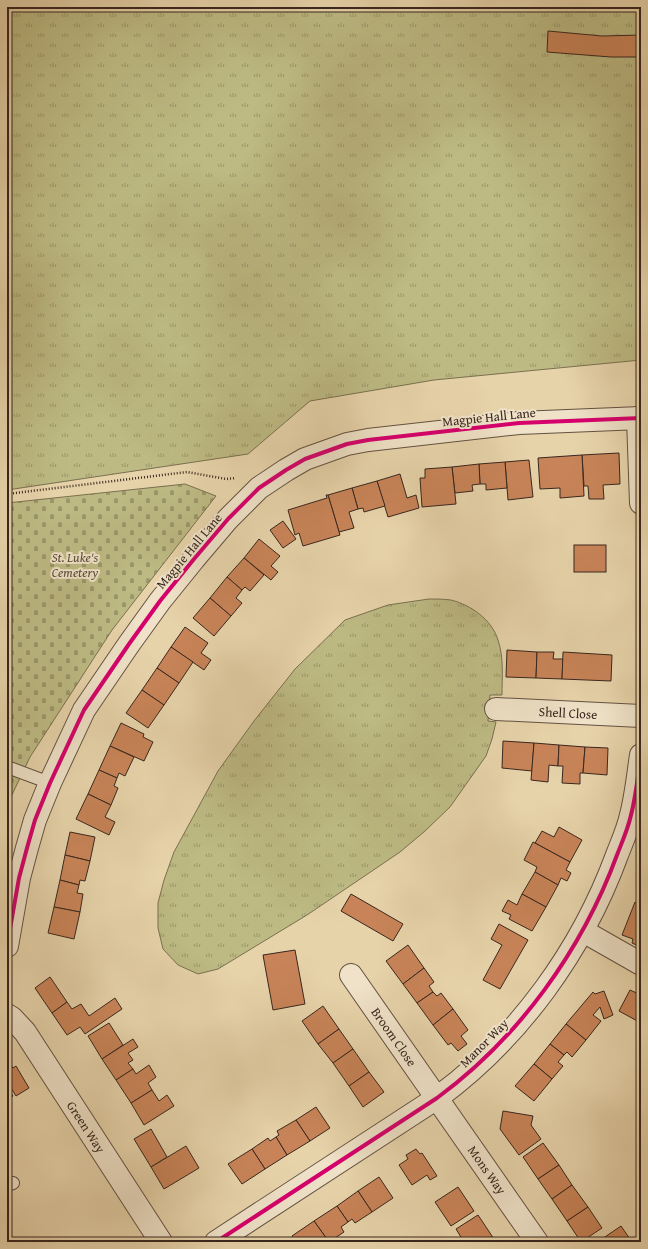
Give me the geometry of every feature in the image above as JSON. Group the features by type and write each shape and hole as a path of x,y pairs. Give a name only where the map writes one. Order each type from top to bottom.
{"street":[{"name":"Magpie Hall Lane","path":"7,946 11,905 35,820 50,783 84,710 160,601 228,519 259,488 286,470 305,460 347,444 368,440 519,423 639,418"},
{"path":"639,418 641,503"},
{"name":"Shell Close","path":"496,710 641,716"},
{"name":"Manor Way","path":"216,1242 437,1098 456,1084 509,1034 561,965 583,931 607,881 631,816 641,755"},
{"path":"583,931 641,964"},
{"name":"Broom Close","path":"351,975 437,1098"},
{"name":"Green Way","path":"7,1015 12,1018 25,1032 161,1242"},
{"name":"Mons Way","path":"437,1098 537,1242"}],"lane":[{"path":"7,767 50,783"}],"path":[{"path":"7,494 187,472 226,479 244,477 259,488"}],"green space":[{"path":"7,7 641,7 641,360 434,380 310,401 248,454 7,490"},
{"name":"St. Luke's Cemetery","path":"185,484 216,496 112,630 30,757 10,799 7,809 7,503"},
{"path":"429,599 443,599 459,602 480,614 491,626 498,640 502,660 502,695 490,695 488,721 496,722 486,756 450,807 400,852 307,915 218,969 198,974 178,965 163,949 158,928 158,903 174,852 218,771 254,721 295,669 345,620 388,605"}],"building":[{"path":"548,31 602,36 641,35 641,57 611,57 547,52"},
{"path":"619,453 620,484 603,485 604,499 589,499 588,486 584,486 582,455"},
{"path":"582,455 584,496 560,498 560,488 540,489 538,458"},
{"path":"529,460 533,497 508,500 505,462"},
{"path":"505,462 507,488 486,490 486,484 480,484 479,464"},
{"path":"479,464 480,484 472,485 473,491 455,493 452,467"},
{"path":"452,467 456,504 422,507 420,478 425,478 425,469"},
{"path":"400,474 407,498 416,495 419,508 388,517 377,481"},
{"path":"377,481 385,506 364,512 363,508 358,509 352,488"},
{"path":"352,488 358,509 349,512 354,528 339,532 328,495"},
{"path":"326,495 328,495 340,535 303,546 299,533 295,535 288,510 327,498"},
{"path":"283,521 296,539 283,548 270,530"},
{"path":"259,539 280,556 271,566 278,572 271,580 244,558"},
{"path":"574,545 606,545 606,572 574,572"},
{"path":"244,558 264,575 250,591 245,587 242,590 227,577"},
{"path":"227,577 242,590 236,598 242,603 231,616 210,598"},
{"path":"210,598 231,616 214,636 193,618"},
{"path":"185,627 208,643 201,653 211,660 204,670 171,647"},
{"path":"171,647 193,662 179,683 157,668"},
{"path":"507,650 537,652 536,678 506,677"},
{"path":"537,652 554,652 553,659 563,659 562,679 536,678"},
{"path":"563,652 612,655 611,681 562,679"},
{"path":"157,668 179,683 164,705 142,690"},
{"path":"142,690 164,705 148,728 126,713"},
{"path":"121,723 144,734 143,737 153,742 144,761 110,746"},
{"path":"503,741 534,743 532,771 502,768"},
{"path":"534,743 559,745 558,766 549,765 548,782 531,780"},
{"path":"559,745 585,747 583,773 580,773 580,784 562,783 563,766 558,766"},
{"path":"110,746 134,757 125,776 119,773 117,778 99,770"},
{"path":"585,747 608,748 607,775 583,773"},
{"path":"99,770 117,778 114,786 118,788 111,805 88,794"},
{"path":"88,794 111,805 105,817 115,822 109,835 76,819"},
{"path":"559,827 582,840 570,862 535,843 542,831 554,837"},
{"path":"70,832 95,837 90,861 65,855"},
{"path":"533,842 570,862 566,870 571,873 567,881 561,878 558,885 535,872 537,867 524,860"},
{"path":"65,855 90,861 85,881 80,880 79,885 60,880"},
{"path":"535,872 558,885 546,907 522,894"},
{"path":"60,880 79,885 77,893 83,894 80,912 54,907"},
{"path":"351,894 403,924 393,941 341,911"},
{"path":"522,894 546,907 532,931 509,919 511,915 502,911 508,900 517,905"},
{"path":"635,902 641,905 641,947 632,943 633,939 622,935"},
{"path":"54,907 80,912 74,939 48,933"},
{"path":"499,924 528,940 500,989 483,980 502,945 491,939"},
{"path":"408,945 424,968 403,984 386,961"},
{"path":"295,950 305,1004 273,1010 263,955"},
{"path":"424,968 434,982 429,986 433,992 417,1003 403,984"},
{"path":"50,977 67,1002 52,1013 35,988"},
{"path":"630,990 641,995 641,1023 619,1011"},
{"path":"604,991 613,1015 604,1019 600,1007 593,1015 601,1021 586,1040 566,1024 593,992 595,994"},
{"path":"433,992 437,996 441,993 453,1009 433,1025 417,1003"},
{"path":"115,998 122,1009 85,1034 80,1027 67,1035 52,1013 67,1002 72,1009 81,1004 89,1016"},
{"path":"323,1006 339,1029 318,1044 302,1021"},
{"path":"453,1009 468,1030 461,1036 467,1044 458,1051 451,1043 448,1045 433,1025"},
{"path":"109,1023 123,1045 102,1059 88,1036"},
{"path":"566,1024 586,1040 572,1057 567,1052 564,1055 550,1044"},
{"path":"339,1029 353,1049 333,1063 318,1044"},
{"path":"133,1039 138,1047 128,1053 133,1060 128,1063 133,1069 116,1080 102,1059"},
{"path":"550,1044 564,1055 558,1062 563,1066 552,1079 534,1064"},
{"path":"353,1049 369,1072 349,1086 333,1063"},
{"path":"7,1059 13,1068 16,1066 29,1088 16,1096 11,1088 9,1090 7,1087"},
{"path":"534,1064 552,1079 534,1101 515,1086"},
{"path":"149,1065 156,1077 148,1083 152,1090 131,1103 116,1080 133,1069 136,1074"},
{"path":"369,1072 384,1092 363,1107 349,1086"},
{"path":"7,1087 13,1096 7,1100"},
{"path":"152,1090 159,1101 167,1095 174,1106 144,1125 131,1103"},
{"path":"316,1107 330,1128 310,1141 296,1120"},
{"path":"503,1111 533,1116 531,1125 541,1139 519,1155 500,1129"},
{"path":"296,1120 310,1141 287,1155 276,1137 279,1135 277,1131"},
{"path":"151,1129 167,1157 151,1167 134,1139"},
{"path":"276,1137 287,1155 265,1169 252,1149 268,1138 270,1141"},
{"path":"543,1143 559,1165 538,1179 523,1157"},
{"path":"186,1146 199,1168 164,1189 151,1167"},
{"path":"252,1149 265,1169 242,1184 228,1164"},
{"path":"416,1149 420,1154 422,1153 437,1176 430,1180 427,1175 412,1185 399,1165 408,1159 406,1155"},
{"path":"559,1165 572,1185 552,1199 538,1179"},
{"path":"379,1177 393,1198 372,1212 358,1191"},
{"path":"572,1185 588,1207 567,1221 552,1199"},
{"path":"458,1187 474,1211 451,1226 435,1202"},
{"path":"358,1191 372,1212 355,1223 352,1219 348,1222 337,1206"},
{"path":"337,1206 348,1222 341,1227 344,1232 329,1242 314,1221"},
{"path":"588,1207 602,1228 581,1242 567,1221"},
{"path":"478,1215 494,1239 490,1242 464,1242 456,1229"},
{"path":"314,1221 329,1242 296,1242 292,1236"},
{"path":"621,1226 632,1242 599,1241"}],"cycle path":[{"path":"7,946 19,878 35,820 50,783 84,710 160,601 228,519 259,488 305,459 347,444 368,440 519,423 641,418"},
{"path":"216,1242 437,1098 467,1074 495,1048 521,1020 545,990 566,958 586,925 603,890 630,820 636,793 641,755"}]}
